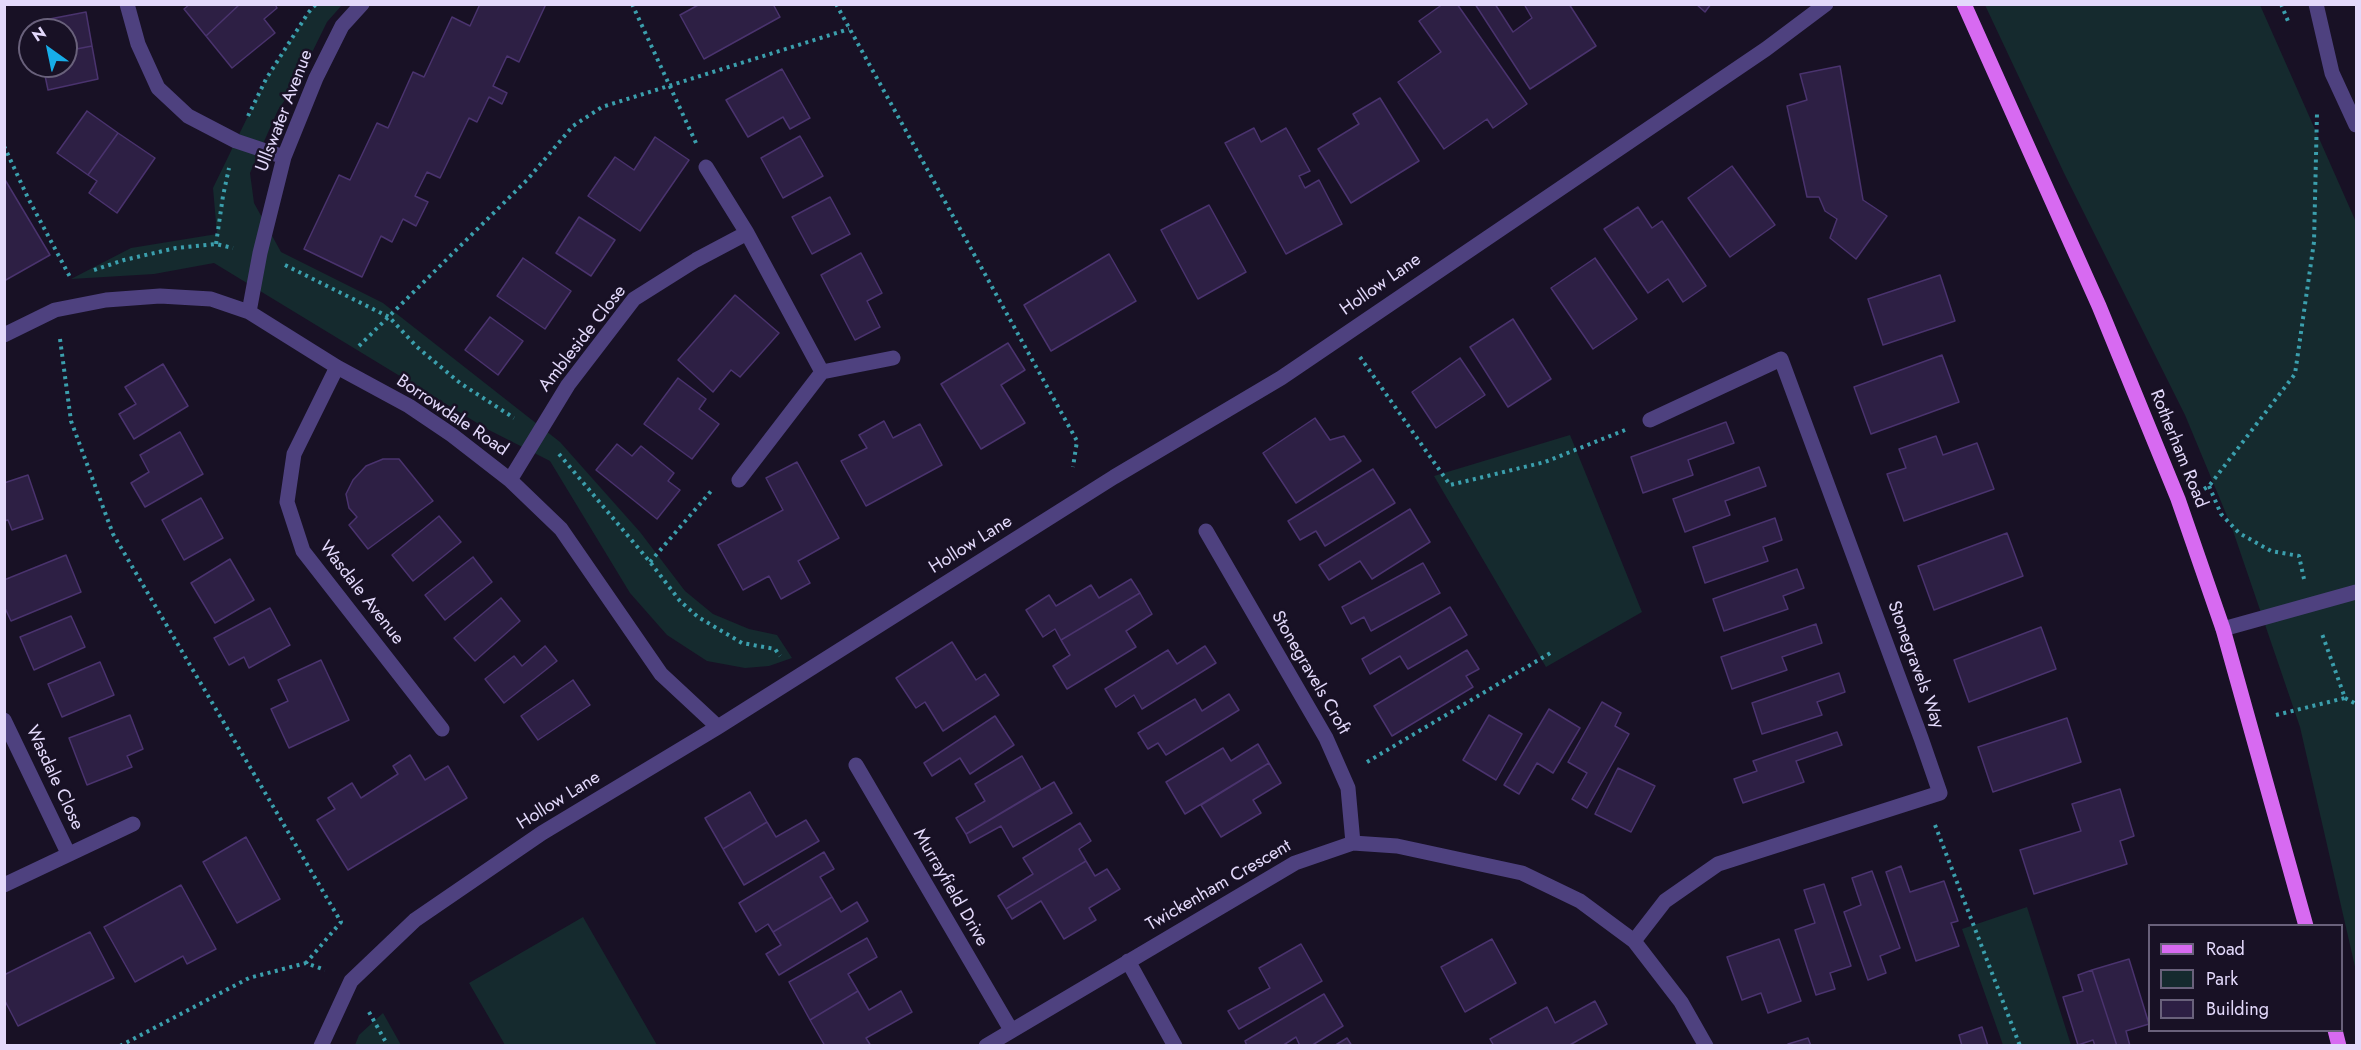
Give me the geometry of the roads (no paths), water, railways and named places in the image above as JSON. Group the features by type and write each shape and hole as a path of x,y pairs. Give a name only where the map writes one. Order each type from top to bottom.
{"main road":[{"name":"Rotherham Road","path":"1964,4 2099,306 2178,499 2223,629 2305,924"}],"street":[{"path":"128,4 138,44 158,88 188,116 236,141 284,158"},
{"name":"Ullswater Avenue","path":"249,312 264,236 284,158 315,78 342,26 362,4"},
{"name":"Hollow Lane","path":"321,1046 351,981 415,920 542,833 718,727 1067,507 1281,378 1766,49 1826,4"},
{"path":"2316,4 2332,73 2356,125"},
{"path":"706,166 747,233 822,372"},
{"name":"Ambleside Close","path":"510,480 568,385 634,299 696,260 747,233"},
{"name":"Borrowdale Road","path":"4,335 55,310 106,300 180,297 211,299 249,312 337,367 409,406 452,435 510,480 561,529 661,674 718,727"},
{"path":"739,480 822,372 893,358"},
{"name":"Stonegravels Way","path":"1634,941 1665,901 1718,864 1940,793 1781,359 1650,420"},
{"name":"Wasdale Avenue","path":"337,367 294,454 287,502 303,551 442,729"},
{"name":"Stonegravels Croft","path":"1206,531 1326,738 1348,788 1353,843"},
{"path":"2223,629 2356,592"},
{"name":"Wasdale Close","path":"4,720 68,853"},
{"name":"Murrayfield Drive","path":"856,765 1011,1030"},
{"name":"Wasdale Close","path":"4,885 134,824"},
{"name":"Twickenham Crescent","path":"986,1046 1295,863 1353,843 1408,848 1522,873 1580,901 1634,941 1681,1002 1706,1046"},
{"path":"1128,961 1175,1046"}]}
